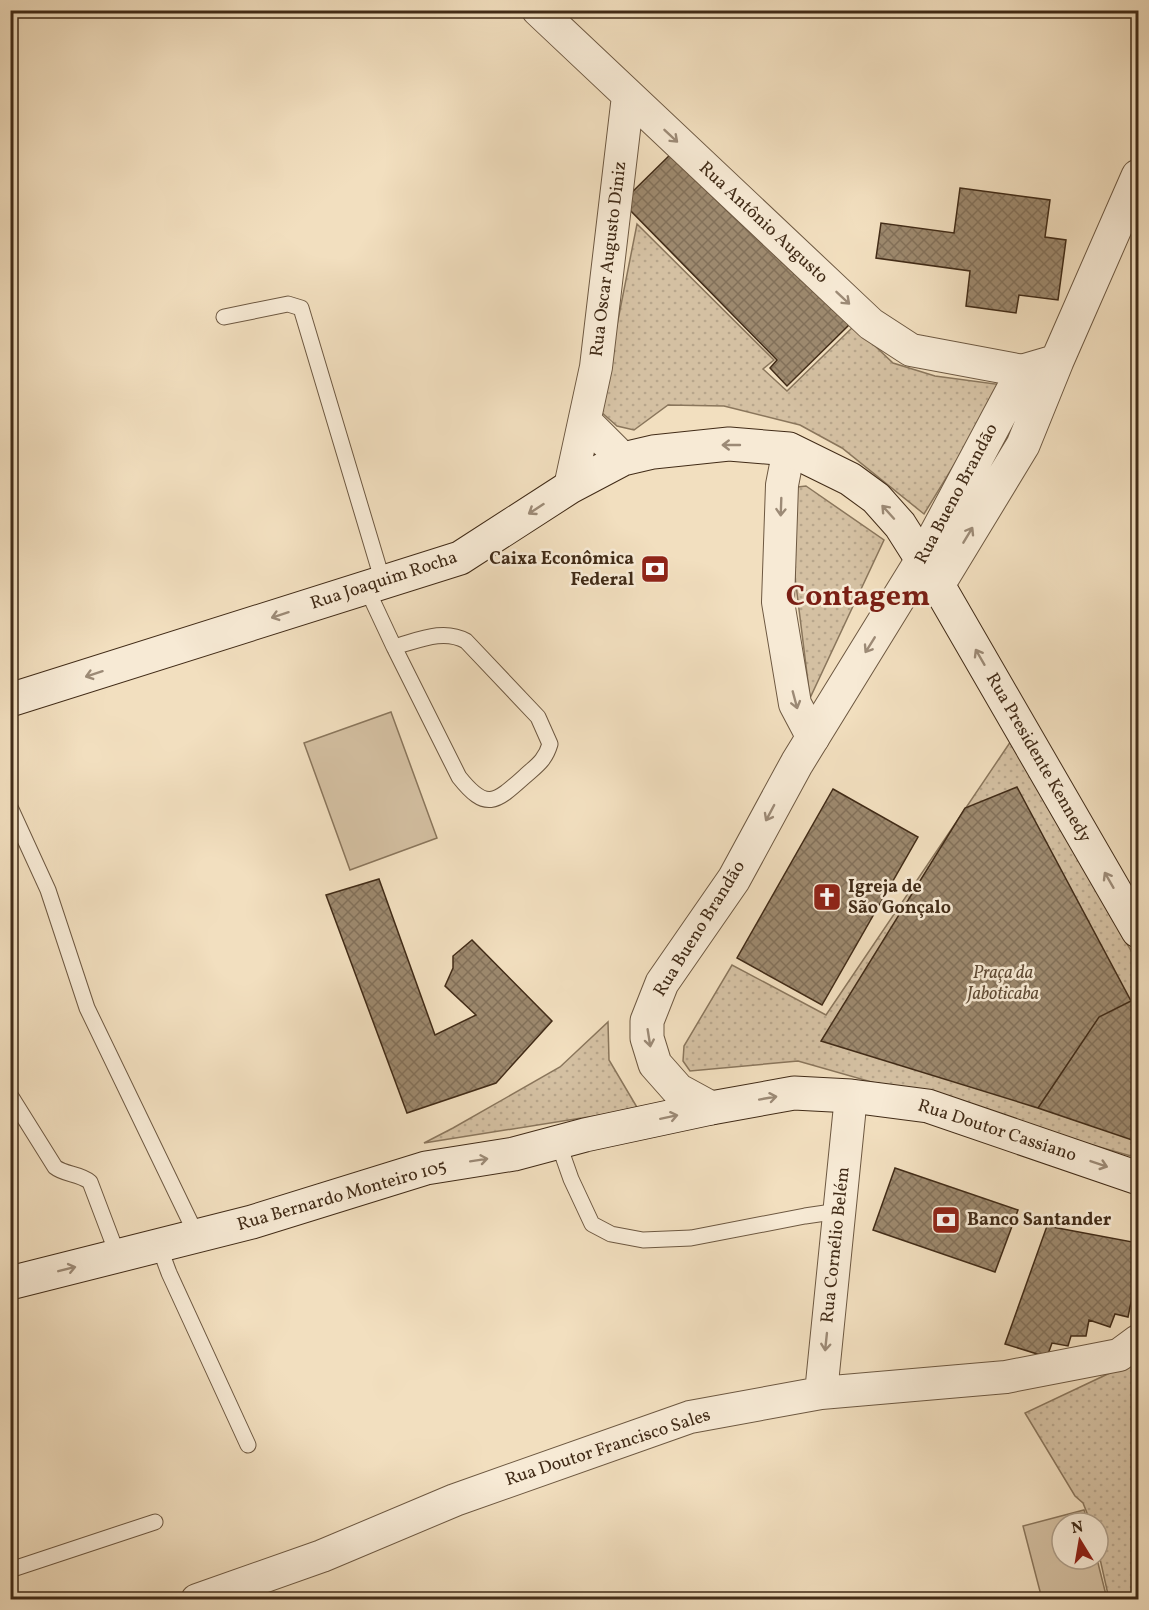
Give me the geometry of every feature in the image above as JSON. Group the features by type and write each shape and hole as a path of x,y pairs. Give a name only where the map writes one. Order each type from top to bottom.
{"main road":[{"name":"Rua Bueno Brandão","path":"711,1108 678,1090 655,1064 647,1038 647,1021 662,983 734,879 813,738 1023,445 1138,176"},
{"path":"1023,371 1057,361"},
{"name":"Rua Bueno Brandão","path":"930,572 1023,371"},
{"name":"Rua Joaquim Rocha","path":"10,700 460,558 570,488 623,459 653,452 729,444 789,449 850,479 876,498 900,525 930,572"},
{"name":"Rua Presidente Kennedy","path":"930,572 1138,931"},
{"name":"Rua Doutor Cassiano","path":"711,1108 794,1093 850,1096 928,1106 1138,1178"},
{"name":"Rua Bernardo Monteiro 105","path":"10,1283 252,1222 426,1168 514,1154 711,1108"}],"street":[{"name":"Rua Antônio Augusto","path":"538,10 871,324 911,350 1023,371"},
{"name":"Rua Oscar Augusto Diniz","path":"570,488 596,367 628,96"},
{"path":"585,421 623,459"},
{"path":"789,449 782,485 778,602 795,704 813,738"},
{"name":"Rua Cornélio Belém","path":"821,1393 850,1096"},
{"name":"Rua Doutor Francisco Sales","path":"197,1599 322,1556 465,1496 690,1417 821,1393 1006,1377 1119,1355 1138,1341"}],"lane":[{"path":"224,317 288,304 301,308 394,648 459,777 473,794 486,800 501,798 546,757 550,744 538,717 466,641 457,636 440,635 394,648"},
{"path":"10,807 48,890 87,1008 197,1236"},
{"path":"10,1095 55,1167 58,1170 82,1175 90,1182 118,1256"},
{"path":"558,1142 571,1179 592,1224 611,1234 642,1240 691,1239 839,1211"},
{"path":"159,1246 248,1445"},
{"path":"10,1570 155,1522"}],"green space":[{"path":"637,224 774,360 763,369 787,391 854,326 893,363 935,376 1003,385 924,514 842,448 800,425 724,406 668,405 634,430 617,426 600,411"},
{"path":"806,486 884,540 810,698 795,577 794,496 798,487"},
{"path":"391,712 437,838 350,870 304,743"},
{"name":"Praça da Jaboticaba","path":"1011,741 1138,963 1138,1158 798,1061 690,1071 683,1061 684,1046 732,965 826,1015"},
{"path":"608,1022 609,1060 638,1109 424,1143 560,1067"},
{"path":"1138,1348 1138,1599 1109,1599 1103,1571 1110,1571 1110,1511 1086,1511 1025,1413 1114,1371"},
{"path":"1050,1519 1050,1571 1100,1571 1107,1599 1042,1599 1023,1526"}],"building":[{"path":"677,148 851,323 787,386 770,368 777,360 622,202"},
{"path":"960,188 1050,200 1045,237 1066,240 1058,300 1019,295 1016,313 966,306 970,271 876,258 881,223 954,233"},
{"name":"Praça da Jaboticaba","path":"1017,787 1131,1001 1099,1017 1038,1108 821,1041 965,808"},
{"name":"Igreja de São Gonçalo","path":"833,789 918,837 822,1005 737,958"},
{"path":"379,879 435,1035 476,1015 445,986 453,968 453,956 472,940 552,1021 496,1083 407,1113 326,895"},
{"path":"1131,1001 1138,1012 1138,1142 1038,1108 1099,1017"},
{"name":"Banco Santander","path":"895,1168 1018,1210 995,1272 873,1230"},
{"path":"1047,1226 1138,1243 1138,1268 1128,1317 1115,1314 1110,1327 1089,1320 1086,1336 1071,1336 1068,1346 1052,1343 1047,1357 1005,1344"}],"place":[{"name":"Caixa Econômica Federal","path":"655,569"},
{"name":"Igreja de São Gonçalo","path":"827,897"},
{"name":"Banco Santander","path":"946,1220"}],"district":[{"name":"Contagem","path":"858,597"}]}
